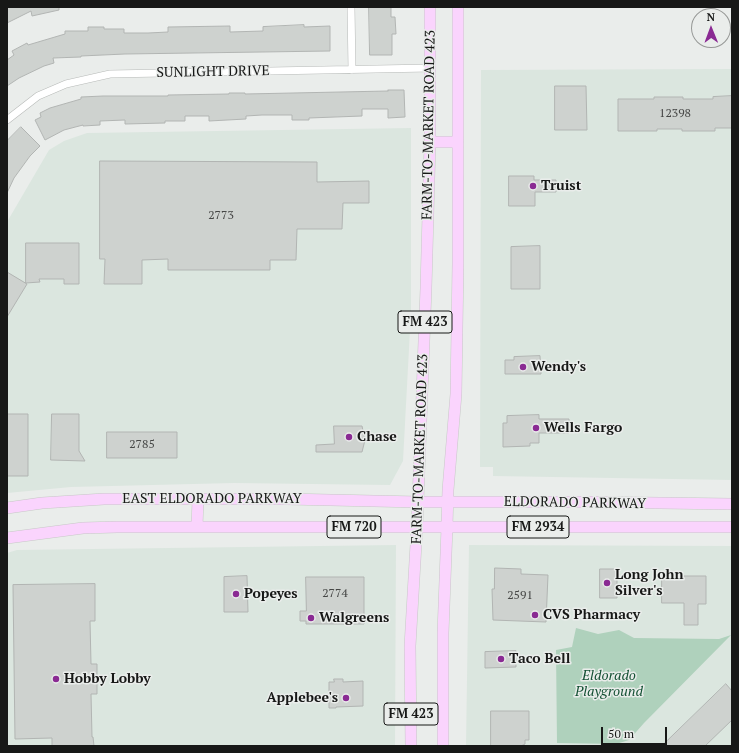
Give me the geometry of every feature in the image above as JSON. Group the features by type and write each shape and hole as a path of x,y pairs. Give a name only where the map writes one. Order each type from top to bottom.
{"main road":[{"name":"FARM-TO-MARKET ROAD 423","path":"411,746 410,646 417,527 426,288 430,142 430,7"},
{"name":"FARM-TO-MARKET ROAD 423","path":"443,746 443,633 448,502 456,394 458,7"},
{"path":"430,142 458,142"},
{"name":"EAST ELDORADO PARKWAY","path":"7,508 42,503 104,499 287,499 418,502"},
{"path":"197,527 198,499"},
{"name":"ELDORADO PARKWAY","path":"418,502 732,504"},
{"name":"ELDORADO PARKWAY","path":"417,527 732,527"},
{"name":"EAST ELDORADO PARKWAY","path":"7,538 83,528 417,527"}],"street":[{"path":"351,7 352,70"},
{"name":"SUNLIGHT DRIVE","path":"7,120 38,96 66,84 110,74 430,68"}],"shaded area":[{"path":"732,69 732,480 493,476 493,467 480,467 481,70"},
{"path":"411,128 411,311 403,461 390,485 234,483 71,487 7,493 7,222 49,150 64,141 87,133"},
{"path":"396,545 395,746 7,746 7,553 17,550"},
{"path":"469,545 732,546 732,746 466,746"}],"green space":[{"name":"Eldorado Playground","path":"576,628 598,634 619,630 634,638 719,639 731,635 629,740 616,744 557,743 556,650 572,647"}],"building":[{"path":"7,7 59,7 59,10 32,16 31,11 7,23"},
{"path":"369,7 391,7 391,17 395,17 396,34 392,34 392,55 370,55"},
{"path":"304,25 304,27 330,26 330,51 125,54 53,58 54,63 19,78 7,86 7,60 14,55 12,51 27,43 28,45 65,34 65,31 88,31 88,27 104,27 104,29 124,29 124,33 148,33 168,32 168,27 230,26 230,32 263,31 263,27"},
{"path":"555,86 586,86 587,130 555,130"},
{"path":"404,90 405,117 388,118 388,109 362,109 362,116 309,118 309,120 292,120 292,115 262,115 246,116 246,119 209,121 209,116 185,116 185,121 165,121 165,123 125,124 125,120 100,121 100,125 83,125 64,130 45,140 35,120 41,117 40,113 50,108 81,99 81,97"},
{"path":"732,96 732,128 715,128 715,131 657,129 657,131 618,131 618,99 683,97 683,99 713,99 713,97"},
{"path":"21,127 40,146 30,156 14,178 7,193 7,141"},
{"path":"100,161 317,162 317,182 369,181 369,203 343,203 342,229 297,229 296,260 270,260 270,270 168,270 168,259 142,260 142,284 104,284 105,259 100,259"},
{"name":"Truist","path":"509,176 534,176 534,180 556,180 556,192 535,192 535,206 509,206"},
{"path":"26,243 79,243 79,284 64,284 64,279 39,279 40,282 26,283"},
{"path":"540,246 540,289 511,289 511,247"},
{"path":"7,272 27,284 7,317"},
{"name":"Wendy's","path":"540,356 541,374 505,374 505,360 514,360 514,357"},
{"path":"7,414 28,414 28,476 7,476"},
{"path":"52,414 79,414 79,451 85,461 51,460"},
{"name":"Wells Fargo","path":"539,415 539,419 569,419 569,433 539,433 539,443 530,443 530,446 503,447 503,423 507,423 507,416"},
{"name":"Chase","path":"334,426 362,426 365,440 362,452 316,452 316,445 334,444"},
{"path":"107,432 177,432 177,458 107,458"},
{"name":"CVS Pharmacy","path":"495,568 521,569 521,574 548,575 546,622 493,620 492,589 494,589"},
{"path":"600,569 617,569 617,598 600,598"},
{"name":"Popeyes","path":"247,576 248,612 224,612 224,577"},
{"path":"662,576 706,576 706,604 698,604 698,625 684,625 684,603 662,603"},
{"name":"Walgreens","path":"306,577 364,577 364,624 306,624 306,621 300,621 300,611 306,611"},
{"name":"Hobby Lobby","path":"95,584 95,621 90,621 91,664 97,664 97,694 91,694 92,737 94,746 52,746 52,738 15,739 13,585"},
{"name":"Taco Bell","path":"516,651 516,667 485,668 485,652"},
{"name":"Applebee's","path":"334,679 343,679 343,682 363,681 363,706 329,708 329,682 334,682"},
{"path":"726,684 732,691 732,720 705,746 662,746"},
{"path":"491,711 529,711 529,740 525,740 525,744 521,746 491,746"}],"place":[{"name":"Truist","path":"533,186"},
{"name":"Wendy's","path":"523,367"},
{"name":"Wells Fargo","path":"536,428"},
{"name":"Chase","path":"349,437"},
{"name":"Long John Silver's","path":"607,583"},
{"name":"Popeyes","path":"236,594"},
{"name":"CVS Pharmacy","path":"535,615"},
{"name":"Walgreens","path":"311,618"},
{"name":"Taco Bell","path":"501,659"},
{"name":"Hobby Lobby","path":"56,679"},
{"name":"Applebee's","path":"346,698"}]}
